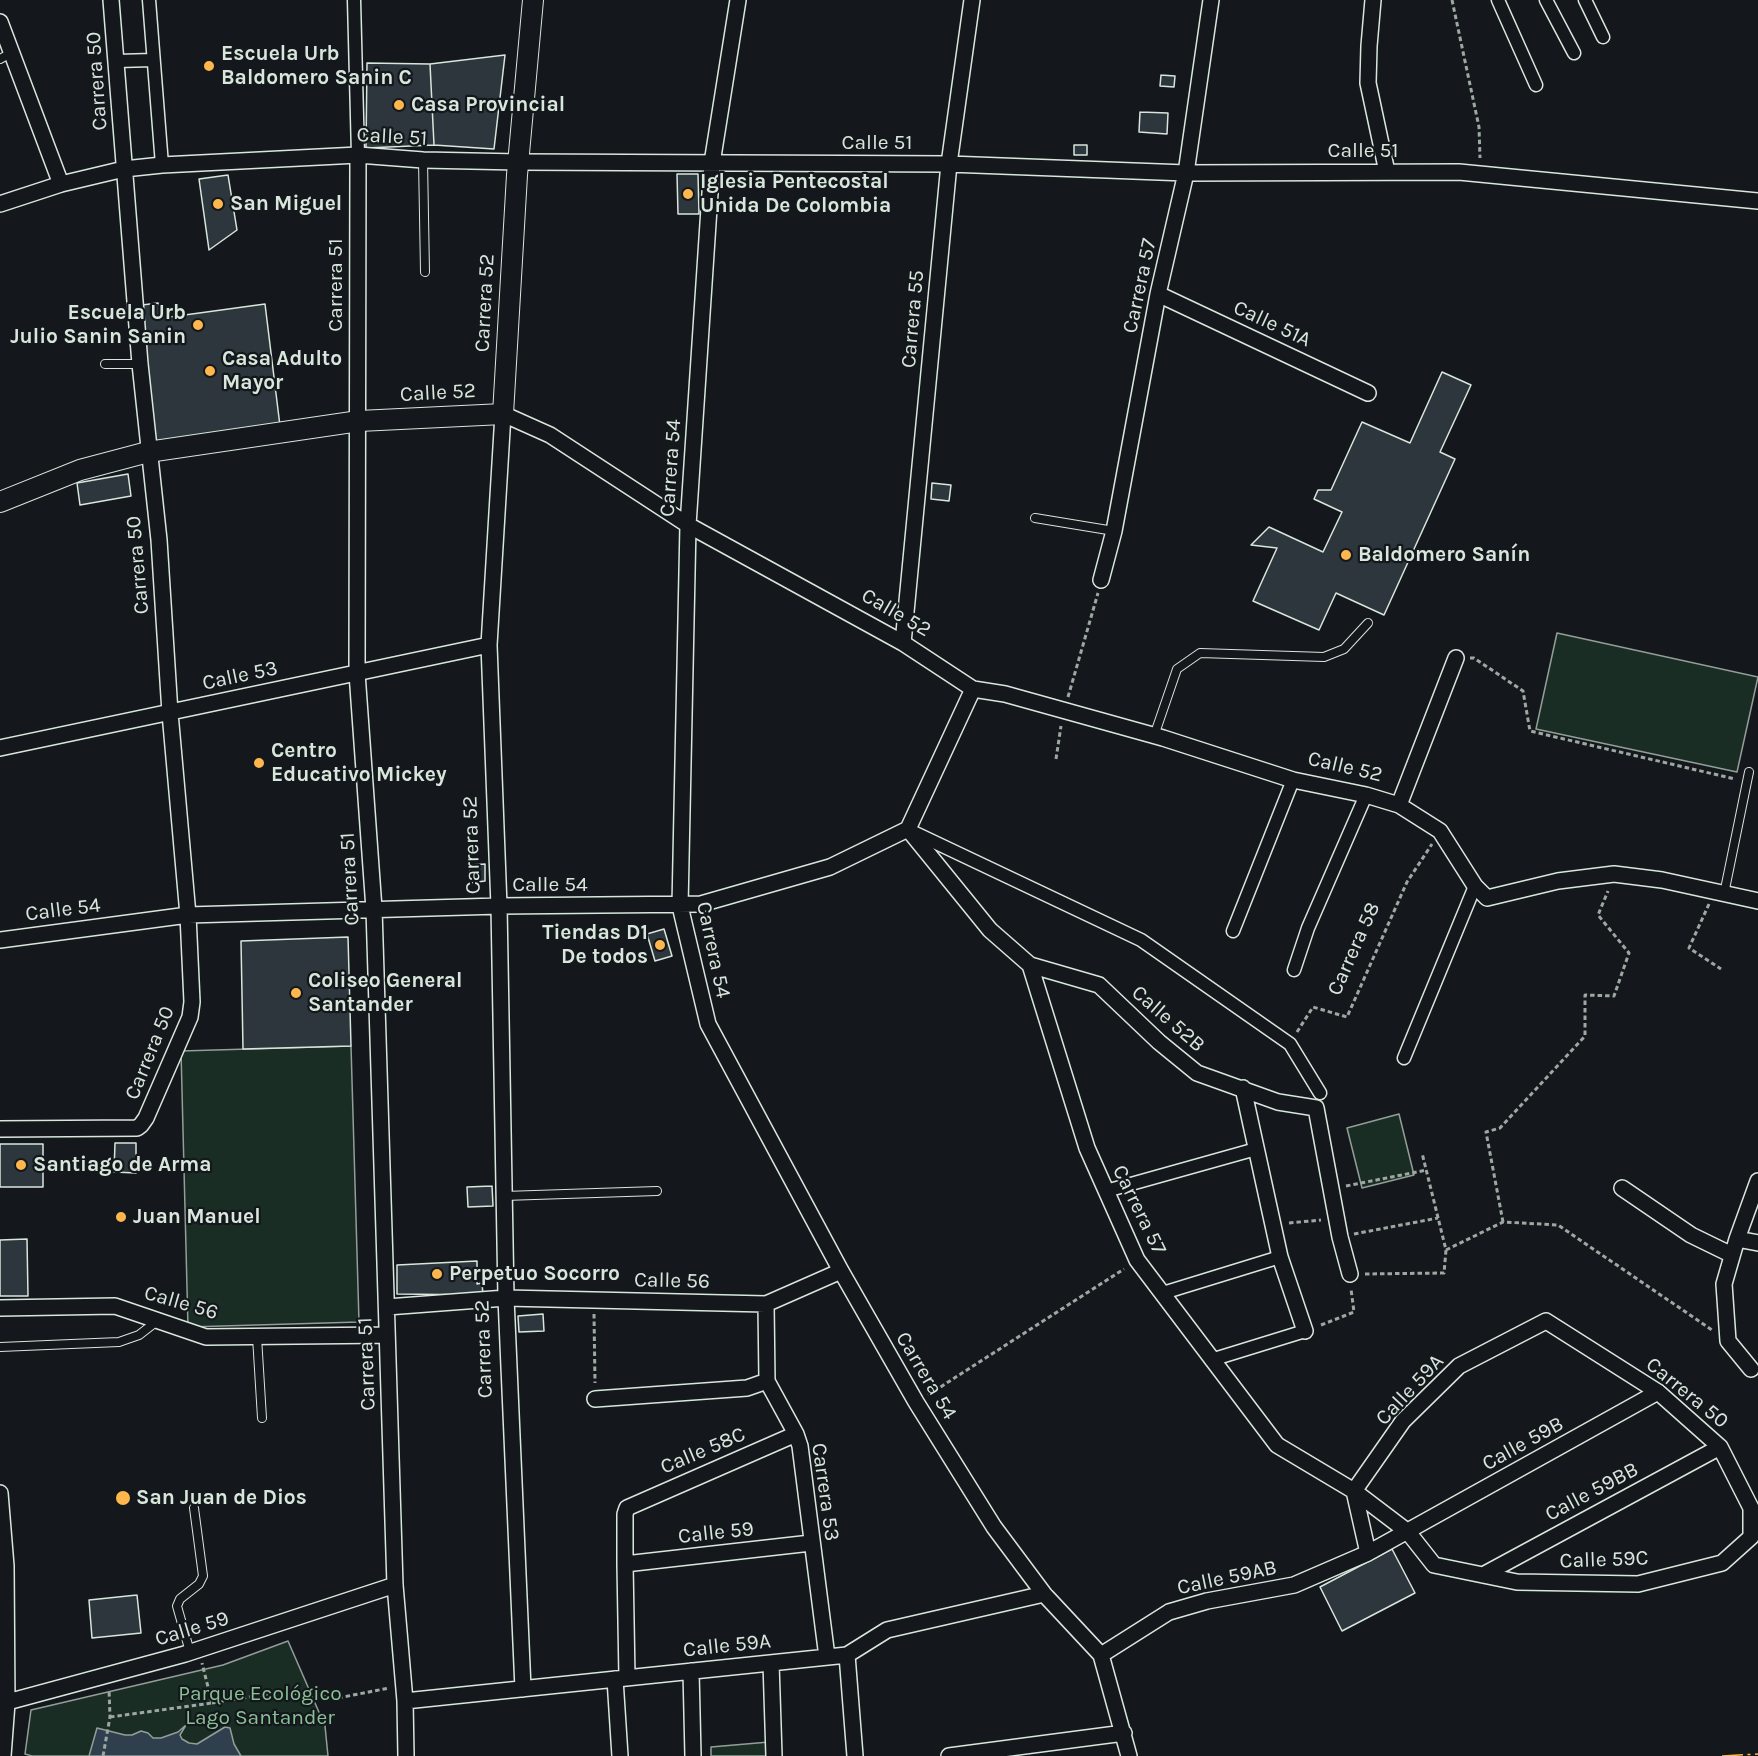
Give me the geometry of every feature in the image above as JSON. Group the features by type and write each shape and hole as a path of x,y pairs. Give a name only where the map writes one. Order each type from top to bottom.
{"street":[{"name":"Carrera 50","path":"0,1129 137,1128 146,1118 190,1017 192,1002 188,915 170,713 159,540 140,364 111,0"},
{"path":"149,0 162,165"},
{"name":"Carrera 51","path":"354,0 358,154 357,673 374,909 395,1585 405,1701 406,1756"},
{"name":"Carrera 52","path":"523,1689 506,1298 499,906 489,645 519,162 533,0"},
{"name":"Carrera 54","path":"738,0 712,163 688,525 680,906 708,1024 841,1271 916,1402 994,1527 1044,1594 1101,1655 1129,1756"},
{"name":"Carrera 55","path":"903,643 949,164 972,0"},
{"name":"Carrera 57","path":"1101,580 1114,531 1158,294 1186,173 1211,0"},
{"path":"1373,0 1368,83 1387,172"},
{"path":"1498,0 1536,85"},
{"path":"1546,0 1574,53"},
{"path":"1585,0 1603,37"},
{"path":"0,22 6,56 61,184"},
{"path":"117,61 153,60"},
{"name":"Calle 51","path":"0,204 61,184 124,169 358,154 423,160 519,162 949,164 1186,173 1480,174 1758,201"},
{"name":"Calle 51A","path":"1158,294 1368,393"},
{"name":"Calle 52","path":"0,502 80,470 148,452 359,421 503,414 550,435 688,525 903,643 974,689 1005,694 1154,736 1293,780 1366,795 1400,805 1440,831 1474,886"},
{"name":"Calle 53","path":"0,748 489,645"},
{"path":"1400,805 1456,658"},
{"path":"908,829 974,689"},
{"path":"1233,931 1293,780"},
{"path":"1294,970 1308,928 1366,795"},
{"path":"908,829 990,930 1030,965"},
{"path":"908,829 1141,940 1290,1044 1318,1101 1340,1237 1350,1274"},
{"name":"Calle 54","path":"0,940 188,915 499,906 701,904 830,867 908,829"},
{"path":"1404,1058 1474,886 1487,898 1558,881 1614,874 1662,880 1758,901"},
{"name":"Carrera 57","path":"1030,965 1087,1148 1137,1260 1211,1360 1277,1445 1354,1491 1408,1532 1434,1564 1483,1575"},
{"name":"Calle 52B","path":"1030,965 1099,986 1159,1042 1197,1073 1278,1102 1318,1101"},
{"path":"1211,1360 1305,1331 1280,1257 1242,1088"},
{"path":"1106,1191 1256,1149"},
{"path":"1751,1369 1728,1341 1724,1284 1758,1181"},
{"path":"1622,1188 1691,1235 1732,1255"},
{"path":"1737,1239 1758,1243"},
{"path":"1163,1293 1280,1257"},
{"name":"Calle 56","path":"387,1307 506,1298 766,1304 841,1271"},
{"name":"Carrera 53","path":"766,1304 767,1382 796,1434 800,1446 827,1657"},
{"name":"Calle 56","path":"0,1308 115,1306 206,1337 387,1335"},
{"name":"Carrera 50","path":"1546,1321 1659,1392 1720,1447 1752,1508 1751,1537"},
{"name":"Calle 59A","path":"1354,1491 1403,1421 1459,1366 1546,1321"},
{"path":"595,1399 747,1388 767,1382"},
{"name":"Calle 59B","path":"1408,1532 1659,1392"},
{"name":"Calle 58C","path":"625,1564 627,1508 796,1434"},
{"name":"Calle 59BB","path":"1483,1575 1720,1447"},
{"path":"1354,1491 1368,1553"},
{"path":"0,1493 5,1541 2,1586 3,1756"},
{"name":"Calle 59AB","path":"1101,1655 1169,1612 1207,1601 1294,1585 1368,1553 1408,1532"},
{"name":"Calle 59C","path":"1483,1575 1517,1582 1638,1584 1722,1563 1751,1537"},
{"name":"Calle 59","path":"625,1564 811,1543"},
{"path":"620,1756 625,1564"},
{"name":"Calle 59","path":"4,1703 195,1651 395,1585"},
{"name":"Calle 59A","path":"405,1701 846,1655 887,1630 1044,1594"},
{"path":"846,1655 855,1756"},
{"path":"771,1663 774,1756"},
{"path":"691,1671 693,1756"},
{"path":"949,1756 1124,1733"}],"lane":[{"path":"423,160 424,272"},
{"path":"105,364 140,364"},
{"path":"1035,518 1114,531"},
{"path":"1154,736 1177,669 1200,653 1324,657 1344,649 1368,623"},
{"path":"1719,893 1749,772"},
{"path":"504,1196 657,1191"},
{"path":"0,1347 119,1342 139,1335 158,1320"},
{"path":"257,1337 262,1418"},
{"path":"194,1508 203,1576 199,1584 180,1599 177,1606 195,1651"}],"path":[{"path":"1452,0 1479,127 1480,174"},
{"path":"1056,759 1064,711 1101,580"},
{"path":"1456,658 1474,658 1523,691 1530,731 1747,782"},
{"name":"Carrera 58","path":"1290,1044 1313,1007 1347,1017 1407,882 1440,831"},
{"path":"1503,1222 1486,1132 1500,1128 1585,1036 1585,995 1614,996 1629,953 1598,915 1614,874"},
{"path":"1719,893 1689,948 1721,969"},
{"path":"1305,1331 1354,1312 1350,1274 1443,1273 1446,1250 1422,1153"},
{"path":"1332,1189 1426,1170"},
{"path":"1272,1225 1337,1218"},
{"path":"1340,1237 1438,1218"},
{"path":"1446,1250 1503,1222 1558,1225 1728,1341"},
{"path":"916,1402 1137,1260"},
{"path":"594,1300 595,1399"},
{"path":"195,1651 212,1703"},
{"path":"103,1756 110,1717 108,1675"},
{"path":"110,1717 281,1692 338,1698 402,1685"}],"green space":[{"path":"1557,633 1758,677 1737,772 1536,729"},
{"path":"351,1046 359,1322 188,1327 181,1051"},
{"path":"1399,1114 1414,1175 1362,1188 1347,1128"},
{"name":"Parque Ecológico Lago Santander","path":"288,1641 325,1726 328,1756 32,1756 25,1754 31,1710 223,1665"},
{"path":"769,1742 769,1756 711,1756 711,1747"}],"water":[{"path":"186,1725 180,1735 182,1739 197,1744 225,1727 230,1728 234,1744 241,1756 89,1756 97,1728 125,1735 141,1731 153,1738 161,1738 178,1732"}],"building":[{"path":"505,55 494,149 434,145 430,64"},
{"name":"Casa Provincial","path":"367,63 430,64 434,145 366,148"},
{"path":"1161,75 1175,76 1174,87 1160,86"},
{"path":"1140,112 1168,113 1167,134 1139,132"},
{"path":"1074,145 1087,145 1087,155 1074,155"},
{"name":"Iglesia Pentecostal Unida De Colombia","path":"677,174 698,174 699,214 678,214"},
{"name":"San Miguel","path":"228,175 237,230 209,250 199,179"},
{"name":"Casa Adulto Mayor","path":"158,303 170,317 265,304 280,426 154,442 142,305"},
{"path":"1442,372 1471,385 1440,452 1455,459 1384,615 1336,593 1319,630 1253,601 1277,548 1251,545 1269,527 1323,552 1342,512 1314,499 1318,490 1331,490 1362,422 1410,443"},
{"path":"128,474 131,496 80,505 77,483"},
{"path":"932,483 951,485 949,501 931,499"},
{"path":"485,864 485,881 470,883 470,865"},
{"name":"Tiendas D1 De todos","path":"664,929 672,956 655,961 647,934"},
{"name":"Coliseo General Santander","path":"348,937 351,1046 243,1049 241,941"},
{"path":"115,1143 136,1143 136,1173 114,1172"},
{"name":"Santiago de Arma","path":"0,1144 43,1144 43,1187 0,1187"},
{"path":"492,1186 493,1206 468,1207 467,1187"},
{"path":"27,1239 28,1296 0,1296 0,1240"},
{"name":"Perpetuo Socorro","path":"477,1261 477,1284 482,1283 483,1295 397,1294 397,1265"},
{"path":"543,1314 544,1331 519,1332 518,1316"},
{"path":"1392,1549 1415,1593 1342,1631 1320,1587"},
{"path":"137,1595 141,1633 92,1638 89,1600"}],"power":[{"path":"1722,1756 1758,1754"}],"place":[{"name":"Escuela Urb Baldomero Sanin C","path":"209,66"},
{"name":"Casa Provincial","path":"399,105"},
{"name":"Iglesia Pentecostal Unida De Colombia","path":"688,194"},
{"name":"San Miguel","path":"218,204"},
{"name":"Escuela Urb Julio Sanin Sanin","path":"198,325"},
{"name":"Casa Adulto Mayor","path":"210,371"},
{"name":"Baldomero Sanín","path":"1346,555"},
{"name":"Centro Educativo Mickey","path":"259,763"},
{"name":"Tiendas D1 De todos","path":"660,945"},
{"name":"Coliseo General Santander","path":"296,993"},
{"name":"Santiago de Arma","path":"21,1165"},
{"name":"Juan Manuel","path":"121,1217"},
{"name":"Perpetuo Socorro","path":"437,1274"},
{"name":"San Juan de Dios","path":"123,1498"}]}
